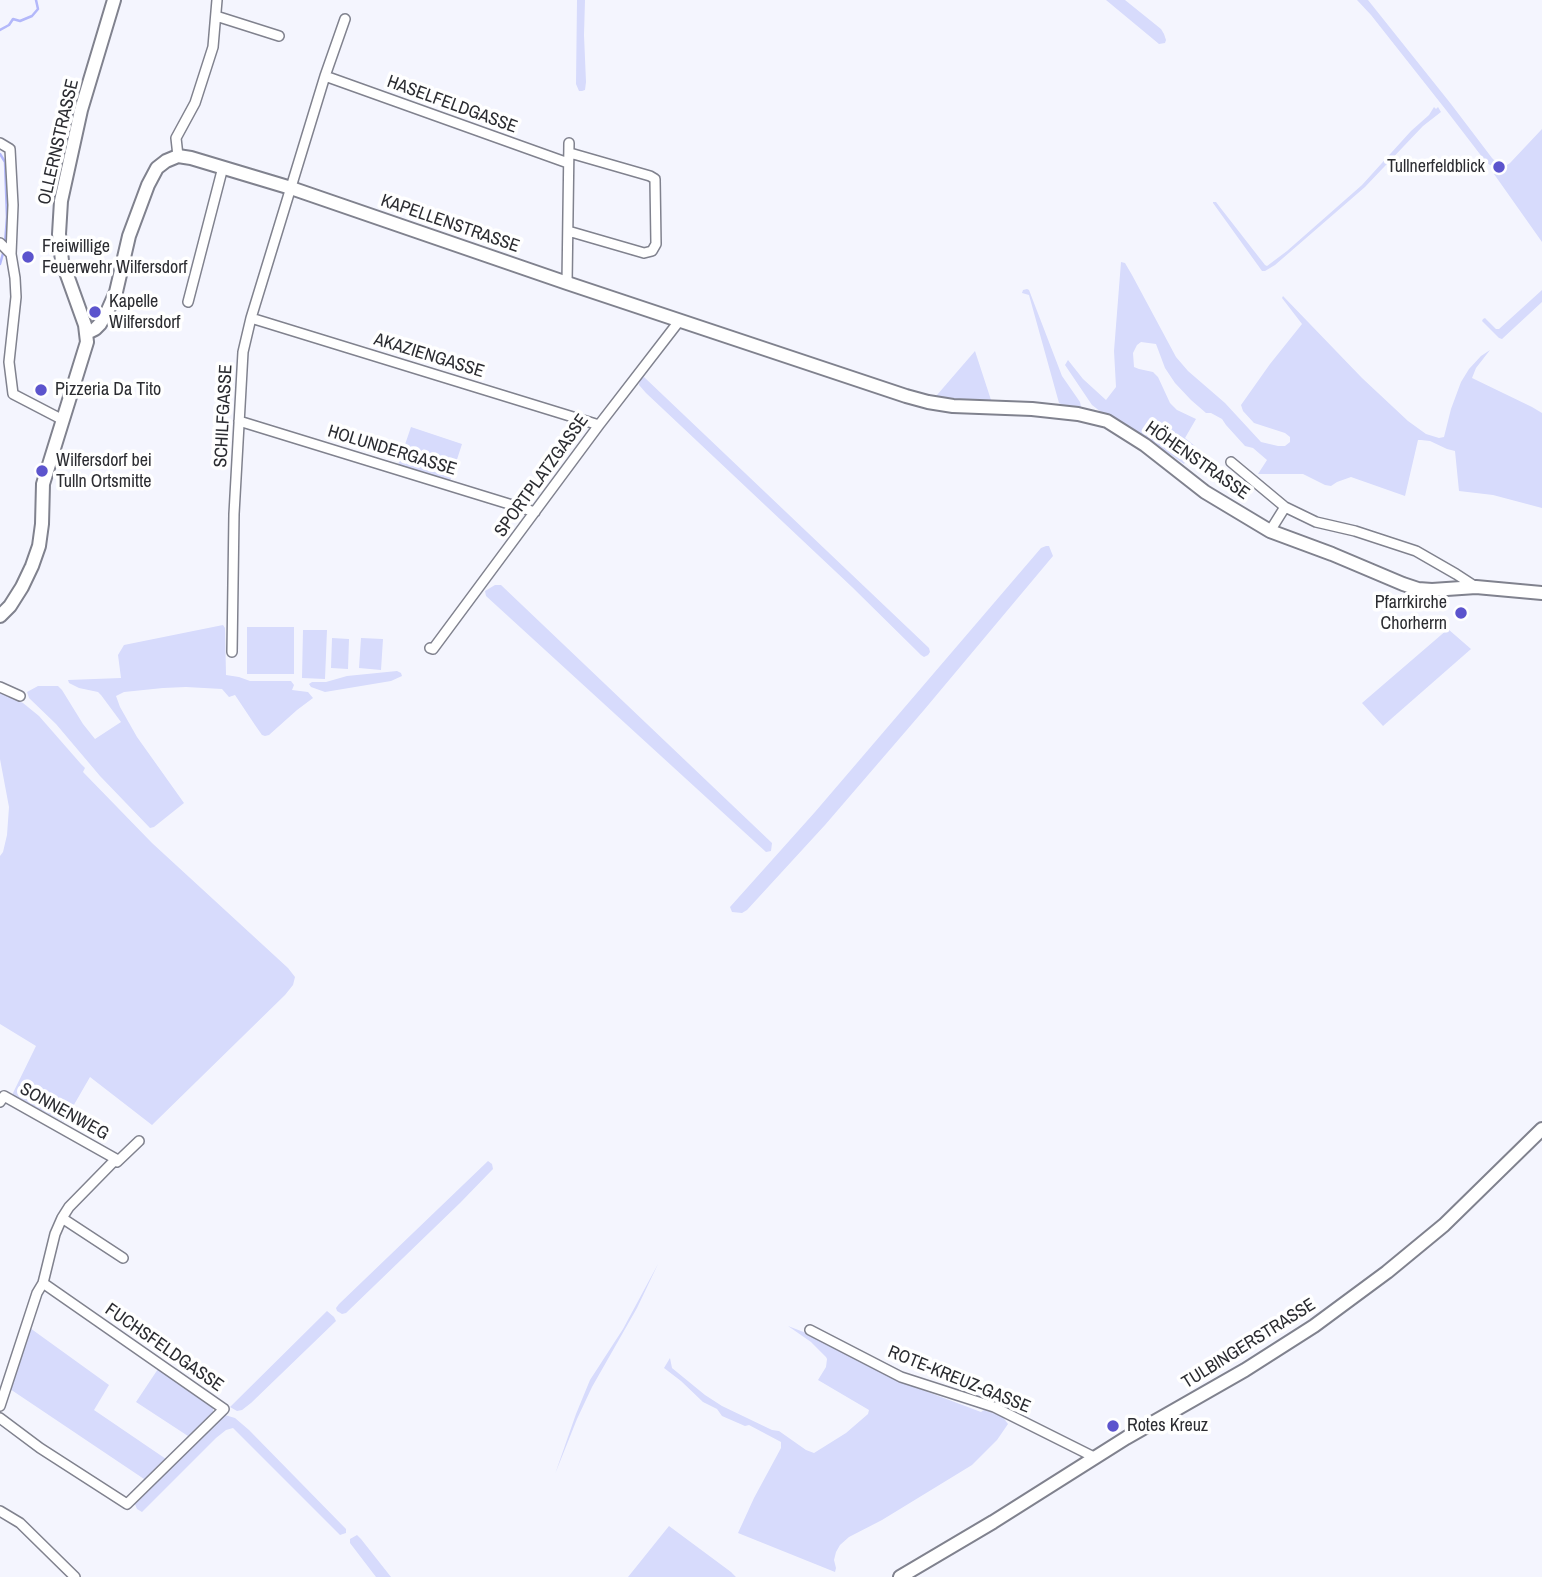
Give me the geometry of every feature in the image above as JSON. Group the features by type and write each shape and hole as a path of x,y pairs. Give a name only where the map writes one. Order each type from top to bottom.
{"street":[{"name":"OLLERNSTRASSE","path":"87,333 62,261 59,234 61,201 81,110 114,0"},
{"path":"0,616 22,587 39,546 43,484 86,347 87,333 100,324 116,292 129,236 148,185 157,168 177,156 176,138 195,103 213,47 217,0"},
{"path":"216,16 279,36"},
{"path":"291,188 345,19"},
{"name":"HASELFELDGASSE","path":"325,76 569,158 655,179 656,244 652,251 644,253 568,231"},
{"path":"0,143 10,149 13,205 6,249 15,278 16,297 9,362 13,394"},
{"path":"567,283 569,143"},
{"name":"KAPELLENSTRASSE","path":"177,156 291,188 906,396"},
{"path":"188,302 223,167"},
{"name":"SCHILFGASSE","path":"232,652 234,514 243,352 291,188"},
{"name":"AKAZIENGASSE","path":"251,318 599,425"},
{"name":"SPORTPLATZGASSE","path":"430,648 433,649 680,320"},
{"path":"1,394 13,394 64,420"},
{"name":"HÖHENSTRASSE","path":"906,396 953,406 1078,414 1107,421 1145,445 1205,492 1270,531 1418,589 1476,587 1542,593"},
{"name":"HOLUNDERGASSE","path":"239,421 535,512"},
{"path":"1231,462 1285,507 1317,522 1416,551 1476,587"},
{"path":"1270,531 1285,507"},
{"path":"0,687 20,696"},
{"name":"SONNENWEG","path":"0,1102 4,1096 116,1159"},
{"name":"TULBINGERSTRASSE","path":"900,1577 947,1551 1126,1437 1278,1350 1353,1298 1444,1225 1542,1129"},
{"path":"0,1406 37,1293 43,1283 55,1234 62,1218 69,1207 116,1159 117,1162 139,1142"},
{"path":"62,1218 123,1258"},
{"name":"FUCHSFELDGASSE","path":"0,1418 40,1448 127,1504 224,1409 43,1283"},
{"name":"ROTE-KREUZ-GASSE","path":"810,1330 901,1377 994,1407 1096,1458"},
{"path":"0,1511 20,1523 75,1577"}],"shaded area":[{"path":"577,0 585,0 586,82 585,90 582,91 579,91 576,84"},
{"path":"1106,0 1125,0 1161,29 1165,43 1159,44"},
{"path":"1357,0 1368,0 1496,162 1495,165 1486,162"},
{"path":"1434,107 1438,107 1441,112 1423,126 1365,187 1265,271 1262,271 1213,203 1216,202 1267,266 1362,185"},
{"path":"1542,129 1542,242 1494,174 1510,163"},
{"path":"1121,262 1125,263 1132,275 1176,357 1225,403 1261,442 1285,446 1290,442 1290,437 1285,433 1254,423 1241,405 1302,324 1283,296 1362,378 1408,421 1426,434 1439,438 1444,437 1461,382 1469,369 1490,350 1472,378 1542,413 1542,508 1493,495 1459,491 1455,451 1430,441 1418,440 1405,496 1351,477 1331,486 1303,474 1258,474 1267,460 1253,448 1245,446 1222,419 1206,413 1191,400 1165,368 1156,344 1141,342 1133,353 1134,367 1153,372 1170,403 1177,410 1196,419 1185,438 1195,446 1184,464 1092,405 1065,365 1068,360 1083,379 1106,400 1116,387 1114,351"},
{"path":"1027,289 1062,376 1081,407 1069,408 1059,403 1029,295 1022,293"},
{"path":"1542,290 1542,302 1502,339 1482,321 1485,318 1499,329"},
{"path":"975,351 991,400 936,398 937,395"},
{"path":"644,377 929,648 928,655 921,655 646,393 639,385 640,379"},
{"path":"411,427 462,444 450,481 398,465"},
{"path":"1049,546 1053,556 924,710 747,910 742,913 732,912 730,907 1041,548"},
{"path":"495,585 501,585 772,843 771,851 766,852 486,596 485,591"},
{"path":"223,625 226,675 250,681 291,681 294,685 292,690 308,692 313,698 265,736 235,695 229,697 222,689 163,688 124,692 116,696 137,737 184,803 150,828 29,698 27,692 38,686 58,686 95,739 121,722 98,692 79,688 68,680 121,678 118,655 124,645"},
{"path":"247,627 294,627 294,674 247,674"},
{"path":"1448,629 1471,649 1383,726 1362,703"},
{"path":"303,630 327,630 325,679 302,678"},
{"path":"332,638 349,639 348,669 331,668"},
{"path":"361,638 383,639 381,670 359,668"},
{"path":"397,671 402,676 391,681 325,692 309,684 347,676"},
{"path":"0,693 23,703 39,716 85,768 83,772 152,843 295,977 293,985 285,995 152,1125 90,1077 64,1122 12,1095 36,1046 0,1024 0,856 7,835 9,807 0,759"},
{"path":"488,1161 493,1169 460,1203 346,1313 337,1311 339,1304"},
{"path":"658,1264 637,1308 592,1387 555,1474 590,1380 623,1329"},
{"path":"327,1311 336,1321 251,1403 237,1411 230,1407"},
{"path":"788,1326 819,1338 904,1383 981,1412 984,1410 1002,1416 1008,1424 997,1440 972,1465 849,1537 836,1552 835,1572 738,1533 781,1448 781,1442 749,1425 745,1426 722,1416 717,1409 703,1402 664,1368 670,1358 672,1368 705,1395 722,1406 779,1431 814,1453 846,1433 868,1414 869,1410 818,1380 826,1367 826,1357 811,1342"},
{"path":"30,1328 109,1385 94,1410 166,1459 147,1481 10,1389"},
{"path":"158,1369 213,1407 213,1413 188,1436 136,1402"},
{"path":"225,1415 235,1418 249,1430 346,1529 346,1533 340,1535 233,1428 216,1438 142,1512 137,1509 134,1502"},
{"path":"669,1526 731,1572 736,1577 628,1577"},
{"path":"357,1535 391,1577 376,1577 350,1543 350,1539"}],"waterway":[{"path":"0,30 13,19 20,21 32,16 38,9 36,0"},
{"path":"0,154 5,162 5,243"},
{"path":"0,264 4,250"}],"place":[{"name":"Tullnerfeldblick","path":"1499,167"},
{"name":"Freiwillige Feuerwehr Wilfersdorf","path":"28,257"},
{"name":"Kapelle Wilfersdorf","path":"95,312"},
{"name":"Pizzeria Da Tito","path":"41,390"},
{"name":"Wilfersdorf bei Tulln Ortsmitte","path":"42,471"},
{"name":"Pfarrkirche Chorherrn","path":"1461,613"},
{"name":"Rotes Kreuz","path":"1113,1426"}]}
